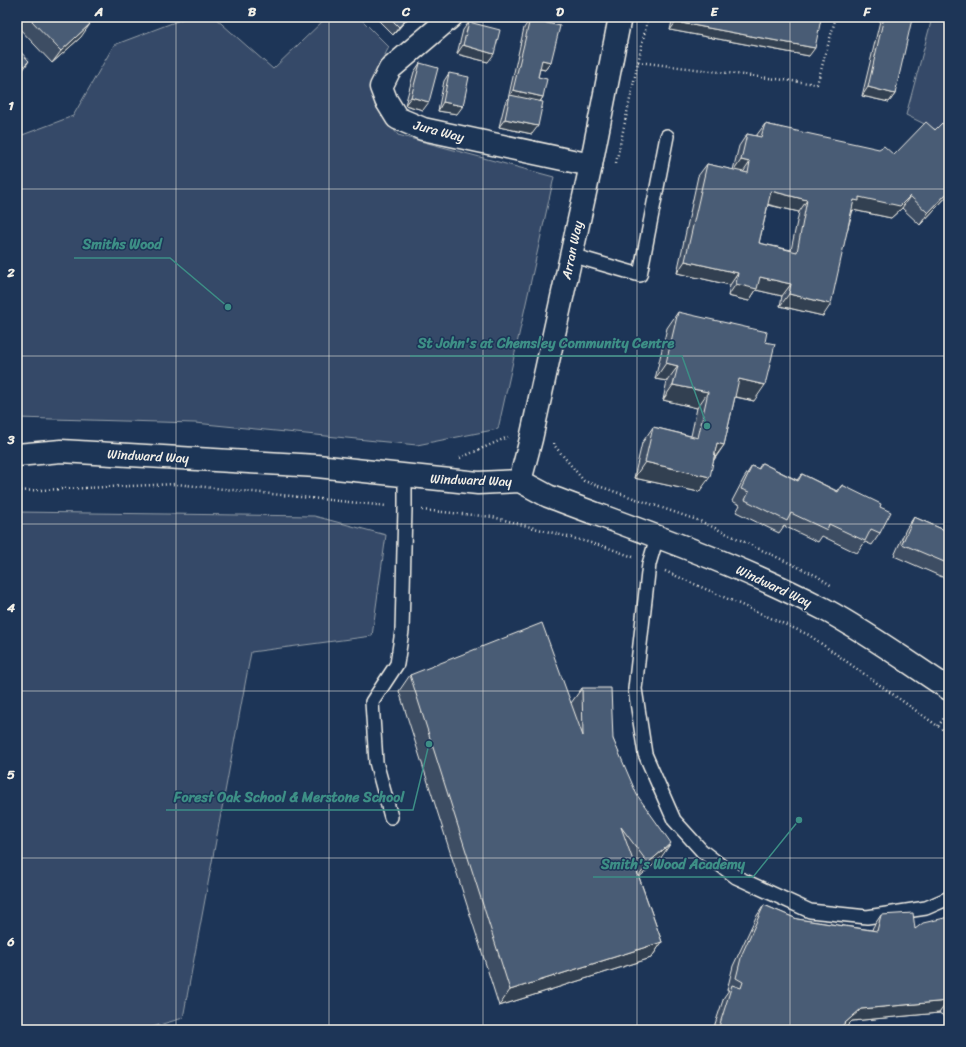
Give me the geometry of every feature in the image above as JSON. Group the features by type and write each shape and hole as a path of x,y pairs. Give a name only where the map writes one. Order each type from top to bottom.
{"street":[{"name":"Jura Way","path":"451,17 390,69 383,80 381,87 386,100 397,118 423,129 591,165"},
{"name":"Arran Way","path":"520,481 591,165 620,17"},
{"name":"Windward Way","path":"17,455 69,452 317,466 404,476 478,482 520,481 548,496 739,568 825,610 876,640 949,689"}],"lane":[{"path":"571,255 640,275 667,136"},
{"path":"391,817 376,762 372,702 397,664 402,631 405,508 404,476"},
{"path":"657,537 649,564 635,689 645,754 674,820 702,851 736,877 810,911 867,917 926,908 949,898"}],"path":[{"path":"615,170 648,17"},
{"path":"612,59 817,84 836,17"},
{"path":"555,438 554,445 584,481 700,521 817,576 836,588"},
{"path":"17,491 176,484 493,517 606,547 649,564 809,635 949,734"},
{"path":"938,726 949,712"}],"shaded area":[{"path":"188,17 214,17 273,69 327,17 359,17 389,47 374,76 375,106 398,135 554,177 498,429 417,445 195,423 17,418 17,137 73,116 114,45"},
{"path":"936,17 949,17 949,136 906,115 931,22"},
{"path":"17,512 314,516 386,535 372,636 251,652 183,1018 142,1030 17,1030"}],"building":[{"path":"28,17 83,17 90,24 61,51"},
{"path":"389,17 408,17 399,27"},
{"path":"677,17 810,17 821,19 815,48 676,22"},
{"path":"884,17 903,17 912,19 895,94 868,87"},
{"path":"530,19 560,26 551,62 542,60 538,77 547,79 543,97 513,90"},
{"path":"469,22 500,30 494,54 463,45"},
{"path":"17,48 29,61 17,73"},
{"path":"420,63 438,68 429,102 411,97"},
{"path":"449,73 469,77 463,106 443,102"},
{"path":"510,95 543,102 538,126 505,119"},
{"path":"926,122 935,130 942,123 949,129 949,191 928,213 910,196 900,206 859,197 859,201 854,200 831,304 789,294 791,284 760,277 757,289 736,284 738,273 685,261 707,164 748,173 750,162 741,160 747,134 761,137 765,124 879,149 884,146 894,155","holes":["771,191 807,200 797,252 759,243"]},
{"path":"678,312 767,332 765,342 775,344 765,385 739,379 724,445 717,443 710,477 645,462 653,427 698,438 708,392 673,385 678,366 666,363"},
{"path":"762,463 798,481 802,474 838,492 842,485 881,504 880,507 891,512 880,533 871,529 865,541 829,524 827,530 791,513 787,521 745,500 749,492 741,489 752,466 759,469"},
{"path":"914,517 949,532 949,564 902,544"},
{"path":"542,623 583,736 582,688 611,688 613,739 637,795 671,843 648,863 621,827 662,942 510,990 410,675"},
{"path":"764,905 797,919 877,931 881,915 913,913 915,929 923,923 949,917 949,1002 861,1009 837,1030 718,1030 732,985 741,988 743,982 736,978 742,954"}],"place":[{"name":"Smiths Wood","path":"228,307"},
{"name":"St John's at Chemsley Community Centre","path":"707,426"},
{"name":"Forest Oak School & Merstone School","path":"429,744"},
{"name":"Smith's Wood Academy","path":"799,820"}]}
